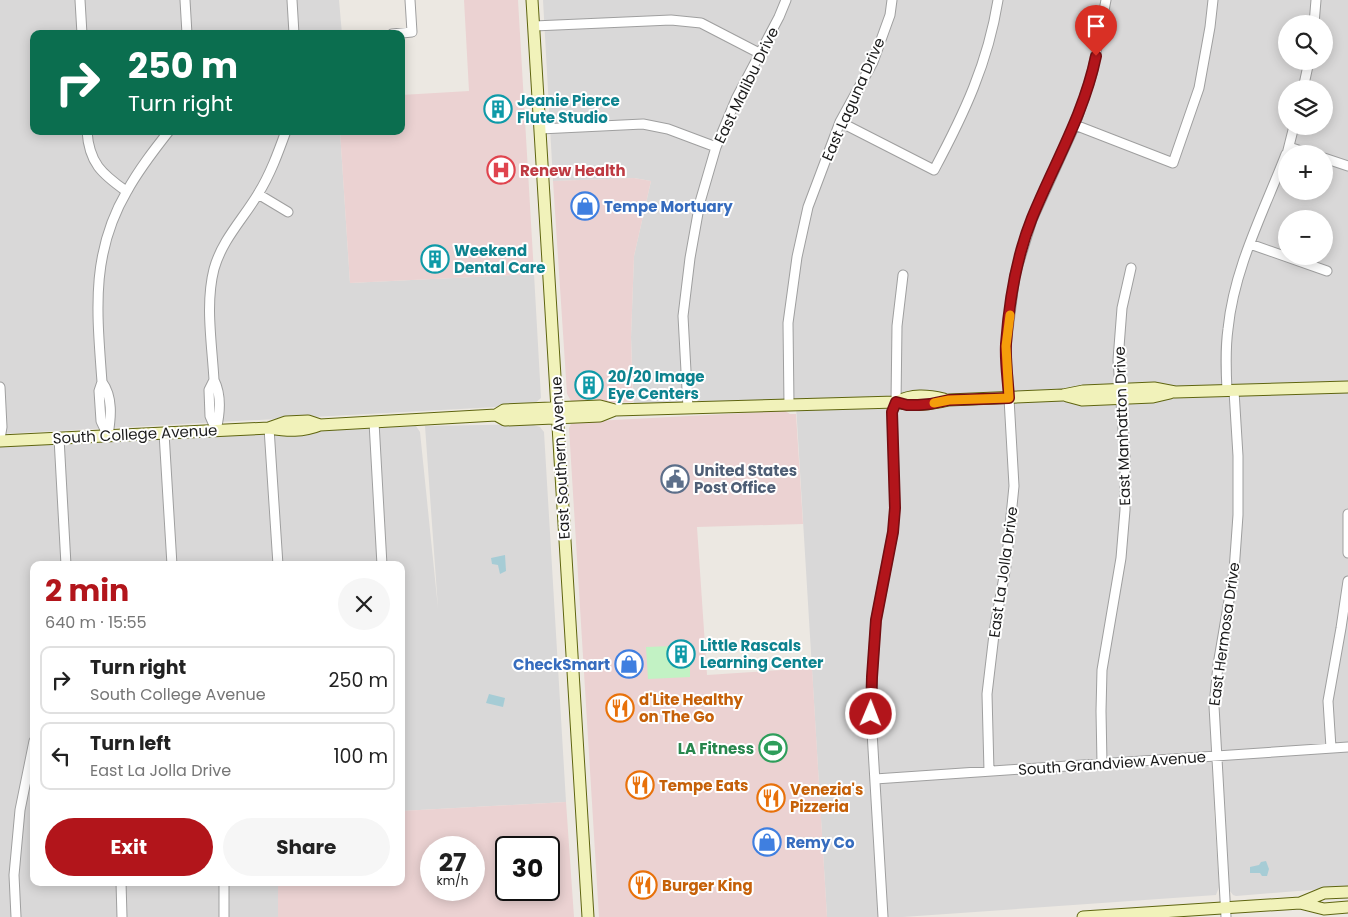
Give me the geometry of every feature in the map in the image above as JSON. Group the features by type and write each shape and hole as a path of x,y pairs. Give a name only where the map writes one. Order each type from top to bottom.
{"street":[{"path":"80,0 82,30"},
{"path":"185,0 187,30"},
{"path":"292,0 294,30"},
{"path":"405,33 412,32 410,0"},
{"name":"East Southern Avenue","path":"532,0 588,917"},
{"name":"East Malibu Drive","path":"688,408 683,316 690,258 700,202 716,147 737,97 786,0"},
{"name":"East Laguna Drive","path":"788,405 788,324 796,257 808,207 840,122 873,62 890,15 892,0"},
{"path":"840,122 934,170 978,79 994,27 998,0"},
{"name":"East La Jolla Drive","path":"989,771 987,694 995,626 1006,566 1014,486 1006,346 1015,275 1032,220 1075,125 1092,74 1106,0"},
{"path":"1075,125 1173,163 1199,88 1213,0"},
{"path":"1315,15 1316,0"},
{"path":"534,26 671,20 701,23 759,53"},
{"path":"540,129 643,124 668,130 716,147"},
{"path":"88,135 94,161 108,178 126,191"},
{"path":"108,436 111,420 109,391 102,382 98,319 98,282 106,240 126,191 166,135"},
{"path":"216,430 210,416 208,390 214,380 210,309 214,270 228,236 258,194 277,157 285,135"},
{"path":"1333,161 1348,166"},
{"name":"East Hermosa Drive","path":"1226,912 1214,692 1234,571 1238,515 1238,456 1226,350 1235,289 1250,244 1278,174"},
{"path":"258,194 288,212"},
{"path":"1250,244 1327,271"},
{"name":"East Manhatton Drive","path":"1102,763 1100,711 1102,670 1124,533 1125,457 1118,360 1122,308 1131,268"},
{"path":"883,917 871,714 872,677 876,620 894,524 895,486 892,412 896,402 897,326 903,275"},
{"path":"0,386 2,427 0,440"},
{"name":"South College Avenue","path":"0,440 269,428 286,422 308,421 320,425 496,415 504,410 600,416 615,410 896,402 907,397 930,396 949,400 1063,395 1082,400 1120,394 1153,397 1175,392 1348,387"},
{"path":"374,422 382,561"},
{"path":"269,428 278,561"},
{"path":"164,433 172,561"},
{"path":"59,438 66,561"},
{"path":"1348,514 1348,553"},
{"path":"1331,748 1328,701 1342,628 1348,581"},
{"name":"South Grandview Avenue","path":"875,779 1348,747"},
{"path":"16,917 14,875 20,810 30,761"},
{"path":"120,886 122,917"},
{"path":"224,886 224,917"},
{"path":"1083,917 1226,912 1300,903 1324,893 1348,892"},
{"path":"1300,903 1324,909 1348,907"}],"shaded area":[{"path":"0,0 339,0 342,30 30,30 30,135 340,135 350,283 534,274 541,398 533,405 0,434"},
{"path":"464,0 518,0 534,274 350,283 340,135 405,135 405,95 469,91"},
{"path":"543,0 1348,0 1348,887 1233,895 1229,884 1224,810 1214,810 1219,887 1216,895 903,917 827,917 796,405 634,410 631,337 634,256 651,181 634,178 553,181"},
{"path":"634,178 651,181 634,256 631,337 633,402 577,404 571,401 567,394 553,181"},
{"path":"785,411 790,414 796,414 803,524 697,527 707,675 812,668 827,917 599,917 569,428 571,424 576,422"},
{"path":"530,424 540,427 544,432 566,802 405,811 405,561 30,561 30,886 278,886 278,917 0,917 0,447 416,426 420,432 438,608 425,426"},
{"path":"566,802 574,917 278,917 278,886 405,886 405,811"}],"green space":[{"path":"672,646 673,662 690,662 690,677 648,679 646,647"}],"water":[{"path":"505,555 506,571 500,574 498,565 492,564 491,558"},
{"path":"489,694 505,698 503,707 486,703"},
{"path":"1266,861 1269,869 1267,876 1262,876 1260,873 1250,873 1250,867"}],"slow traffic":[{"path":"934,403 949,400 1009,398 1006,346 1010,315"}],"place":[{"name":"Jeanie Pierce Flute Studio","path":"498,109"},
{"name":"Renew Health","path":"501,170"},
{"name":"Tempe Mortuary","path":"585,206"},
{"name":"Weekend Dental Care","path":"435,259"},
{"name":"20/20 Image Eye Centers","path":"589,385"},
{"name":"United States Post Office","path":"675,479"},
{"name":"Little Rascals Learning Center","path":"681,654"},
{"name":"CheckSmart","path":"629,664"},
{"name":"d'Lite Healthy on The Go","path":"620,708"},
{"name":"LA Fitness","path":"773,748"},
{"name":"Tempe Eats","path":"640,785"},
{"name":"Venezia's Pizzeria","path":"771,798"},
{"name":"Remy Co","path":"767,842"},
{"name":"Burger King","path":"643,885"}],"route":[{"path":"871,714 876,620 893,532 895,508 892,412 896,402 918,405 949,400 1009,398 1006,346 1015,275 1032,220 1075,125 1096,56"}]}
